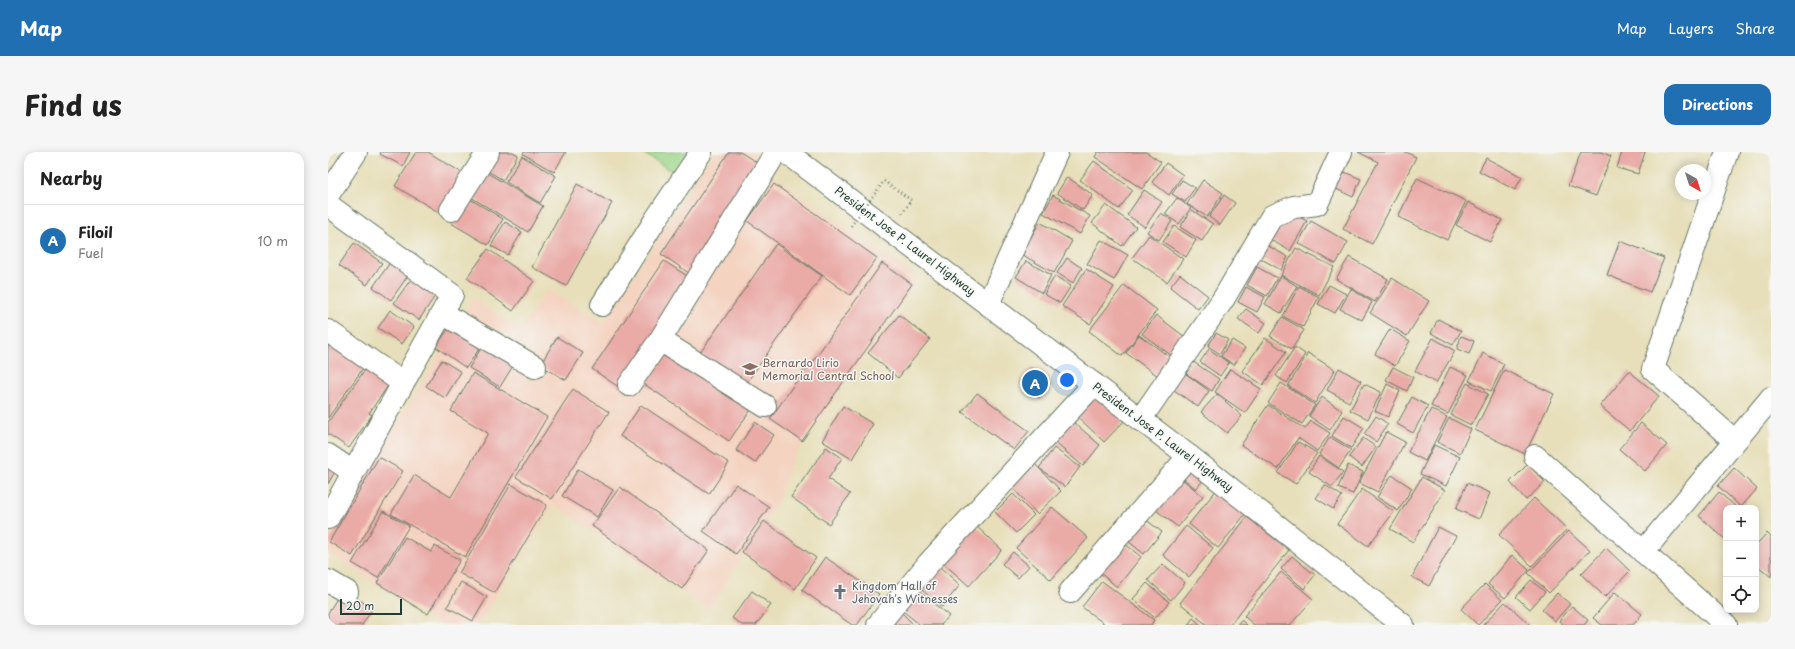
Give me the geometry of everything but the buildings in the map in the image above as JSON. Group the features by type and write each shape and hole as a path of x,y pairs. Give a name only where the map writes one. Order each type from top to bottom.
{"main road":[{"path":"328,195 356,152"},
{"path":"451,210 488,152"},
{"path":"602,305 656,219 701,152"},
{"path":"628,385 660,340 776,152"},
{"name":"President Jose P. Laurel Highway","path":"786,152 1189,456 1403,625"},
{"path":"988,304 1057,152"},
{"path":"1140,420 1224,298 1272,216 1294,207 1317,204 1341,152"},
{"path":"1727,152 1653,369 1735,441"},
{"path":"328,205 452,295 328,518"},
{"path":"442,313 535,367"},
{"path":"328,331 403,383"},
{"path":"660,340 765,406"},
{"path":"878,625 928,564 1094,384"},
{"path":"1643,552 1771,398"},
{"path":"328,455 354,472"},
{"path":"1070,592 1189,456"},
{"path":"1534,456 1726,625"},
{"path":"328,581 347,592"}],"path":[{"path":"851,226 884,181 911,200"}],"shaded area":[{"path":"714,152 754,152 773,164 572,478 772,175 919,279 793,458 778,501 709,610 554,505 477,625 440,625 328,553 328,539 473,298 520,330 547,289 603,323"}],"green space":[{"path":"641,152 691,152 677,174"}],"place":[{"name":"Bernardo Lirio Memorial Central School","path":"750,369"},
{"name":"Filoil","path":"1035,383"},
{"name":"Kingdom Hall of Jehovah's Witnesses","path":"840,592"}]}
